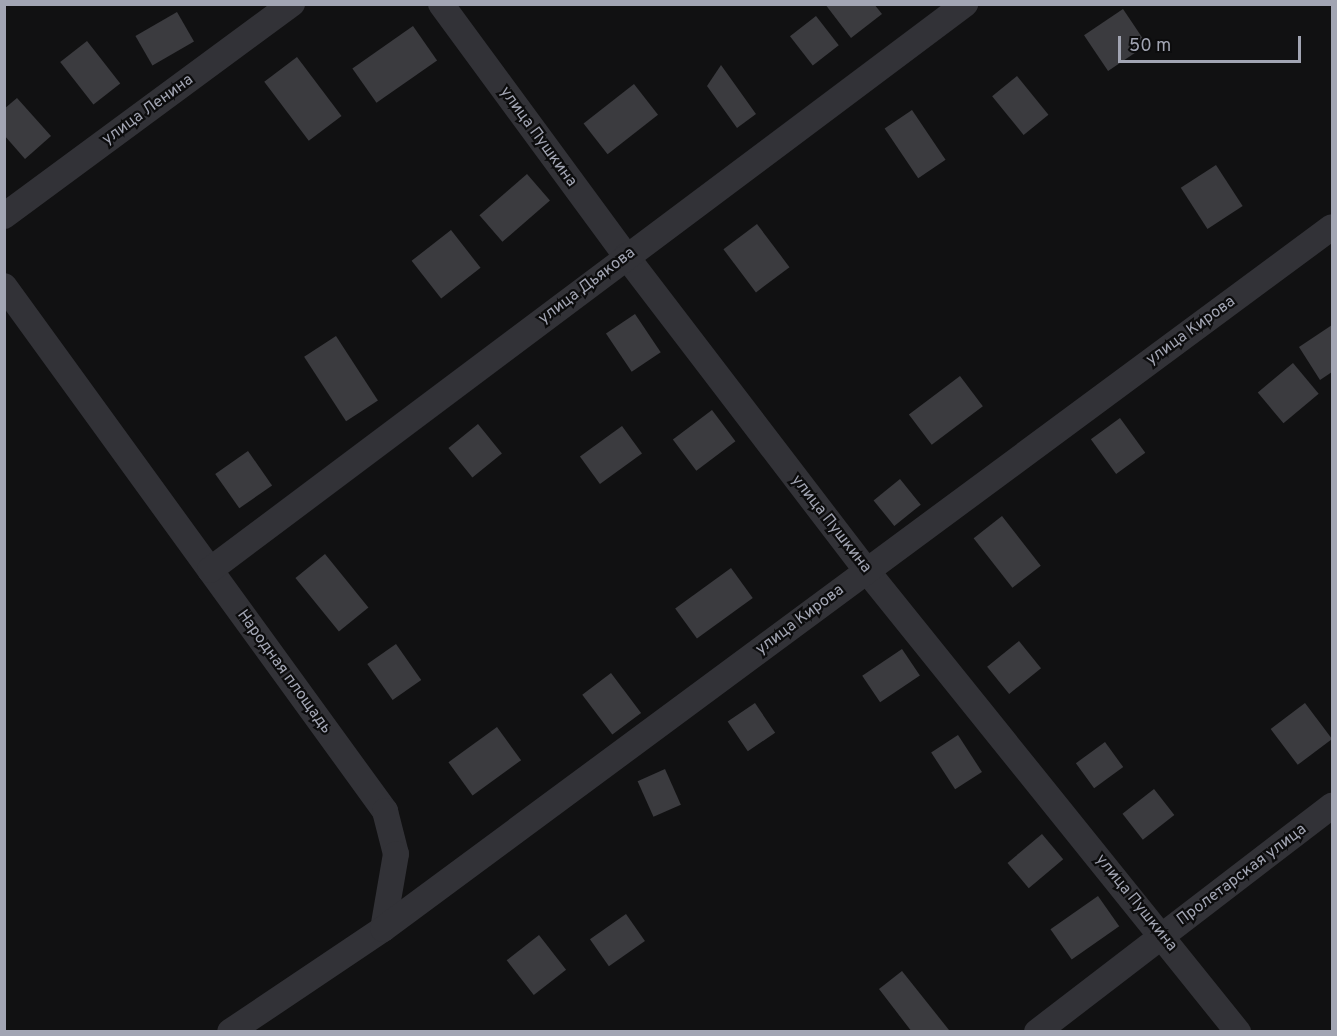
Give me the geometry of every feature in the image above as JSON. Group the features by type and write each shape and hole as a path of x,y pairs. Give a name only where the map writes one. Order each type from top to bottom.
{"street":[{"name":"улица Ленина","path":"4,216 292,4"},
{"name":"улица Пушкина","path":"441,4 626,256 867,571 1238,1032"},
{"name":"улица Дьякова","path":"210,570 965,4"},
{"name":"улица Кирова","path":"383,929 1332,227"},
{"name":"Народная площадь","path":"4,286 385,811 396,854 383,929"},
{"name":"Пролетарская улица","path":"1037,1032 1332,806"},
{"path":"230,1032 383,929"}],"building":[{"path":"825,4 874,4 882,14 851,38"},
{"path":"1123,9 1147,45 1108,71 1084,35"},
{"path":"177,12 194,41 152,65 135,36"},
{"path":"816,16 839,45 813,65 790,36"},
{"path":"413,26 437,60 376,103 352,68"},
{"path":"87,41 120,84 93,104 60,62"},
{"path":"297,57 342,116 309,141 264,82"},
{"path":"721,65 756,114 737,128 707,86"},
{"path":"1017,76 1048,115 1024,135 992,96"},
{"path":"634,84 658,115 608,154 584,123"},
{"path":"17,98 51,136 25,159 4,135 4,109"},
{"path":"912,110 946,160 918,178 885,128"},
{"path":"1216,165 1243,206 1207,229 1181,188"},
{"path":"527,174 550,200 502,242 479,215"},
{"path":"757,224 789,267 756,292 723,249"},
{"path":"451,230 481,268 441,299 412,261"},
{"path":"635,314 661,352 632,372 606,334"},
{"path":"1332,325 1332,372 1320,380 1299,347"},
{"path":"336,336 378,401 346,421 304,357"},
{"path":"1293,363 1319,394 1283,423 1258,393"},
{"path":"960,376 983,406 932,445 909,415"},
{"path":"712,410 735,441 696,471 673,439"},
{"path":"1120,418 1145,453 1116,474 1091,439"},
{"path":"478,424 502,454 472,477 448,448"},
{"path":"622,426 642,454 600,484 580,457"},
{"path":"248,451 272,485 239,508 215,474"},
{"path":"900,479 921,505 894,526 874,500"},
{"path":"1002,516 1041,566 1012,588 974,538"},
{"path":"325,554 368,608 339,632 295,578"},
{"path":"731,568 753,598 697,638 675,609"},
{"path":"1019,641 1041,668 1009,694 987,667"},
{"path":"396,644 421,680 393,700 367,664"},
{"path":"902,649 920,676 880,702 862,676"},
{"path":"611,673 641,713 612,735 582,695"},
{"path":"755,703 775,733 748,751 728,721"},
{"path":"1305,703 1332,739 1298,765 1271,729"},
{"path":"497,727 521,760 473,795 448,762"},
{"path":"958,735 982,772 955,789 931,752"},
{"path":"1105,742 1123,767 1094,788 1076,763"},
{"path":"665,769 681,805 653,817 638,781"},
{"path":"1154,789 1174,815 1143,840 1122,814"},
{"path":"1042,834 1063,859 1029,888 1008,863"},
{"path":"1098,896 1119,926 1072,960 1050,929"},
{"path":"626,914 645,941 609,966 590,939"},
{"path":"539,935 566,970 534,995 507,960"},
{"path":"902,971 949,1030 947,1032 912,1032 879,989"}]}
